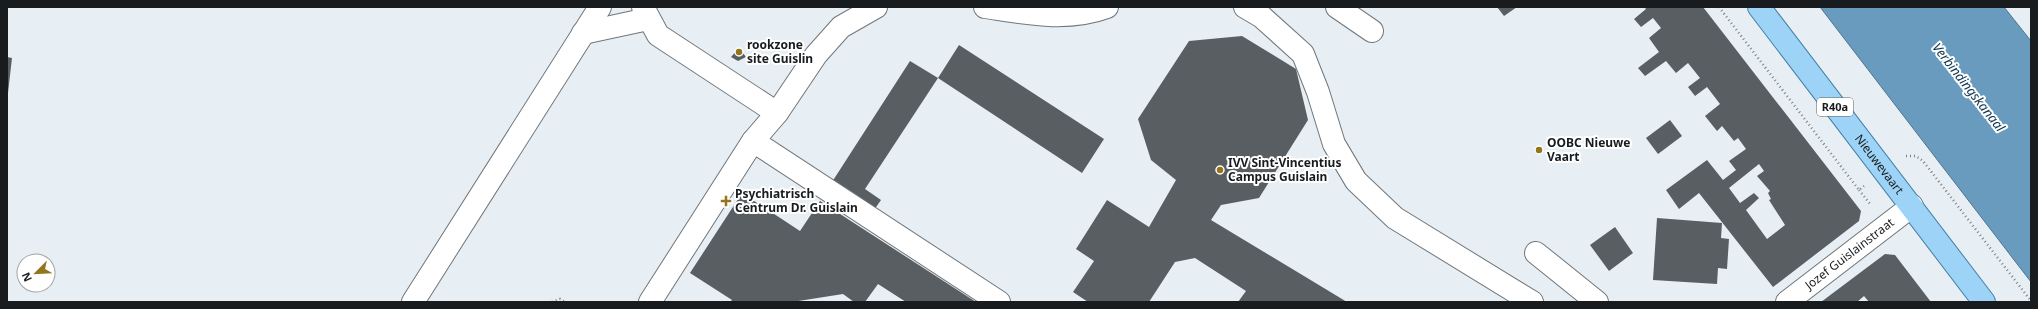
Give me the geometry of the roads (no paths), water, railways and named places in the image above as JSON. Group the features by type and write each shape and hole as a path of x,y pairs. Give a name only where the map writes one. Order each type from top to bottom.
{"main road":[{"name":"Nieuwevaart","path":"1759,7 1984,302"}],"street":[{"path":"413,302 600,7"},
{"path":"650,302 753,141 777,113 816,55 841,27 857,12 876,7"},
{"path":"985,7 1048,16 1092,13 1107,7"},
{"path":"1245,7 1262,16 1303,54 1318,92 1334,144 1356,181 1395,218 1532,302"},
{"path":"1337,7 1372,31"},
{"path":"583,32 646,13 658,36 777,113"},
{"path":"753,141 999,302"},
{"name":"Jozef Guislainstraat","path":"1787,302 1912,206"},
{"path":"1536,253 1597,302"}],"water":[{"name":"Verbindingskanaal","path":"1820,7 2004,7 2031,41 2031,282"}],"place":[{"name":"rookzone site Guislin","path":"739,52"},
{"name":"OOBC Nieuwe Vaart","path":"1539,150"},
{"name":"IVV Sint-Vincentius Campus Guislain","path":"1220,170"},
{"name":"Psychiatrisch Centrum Dr. Guislain","path":"726,201"}]}
